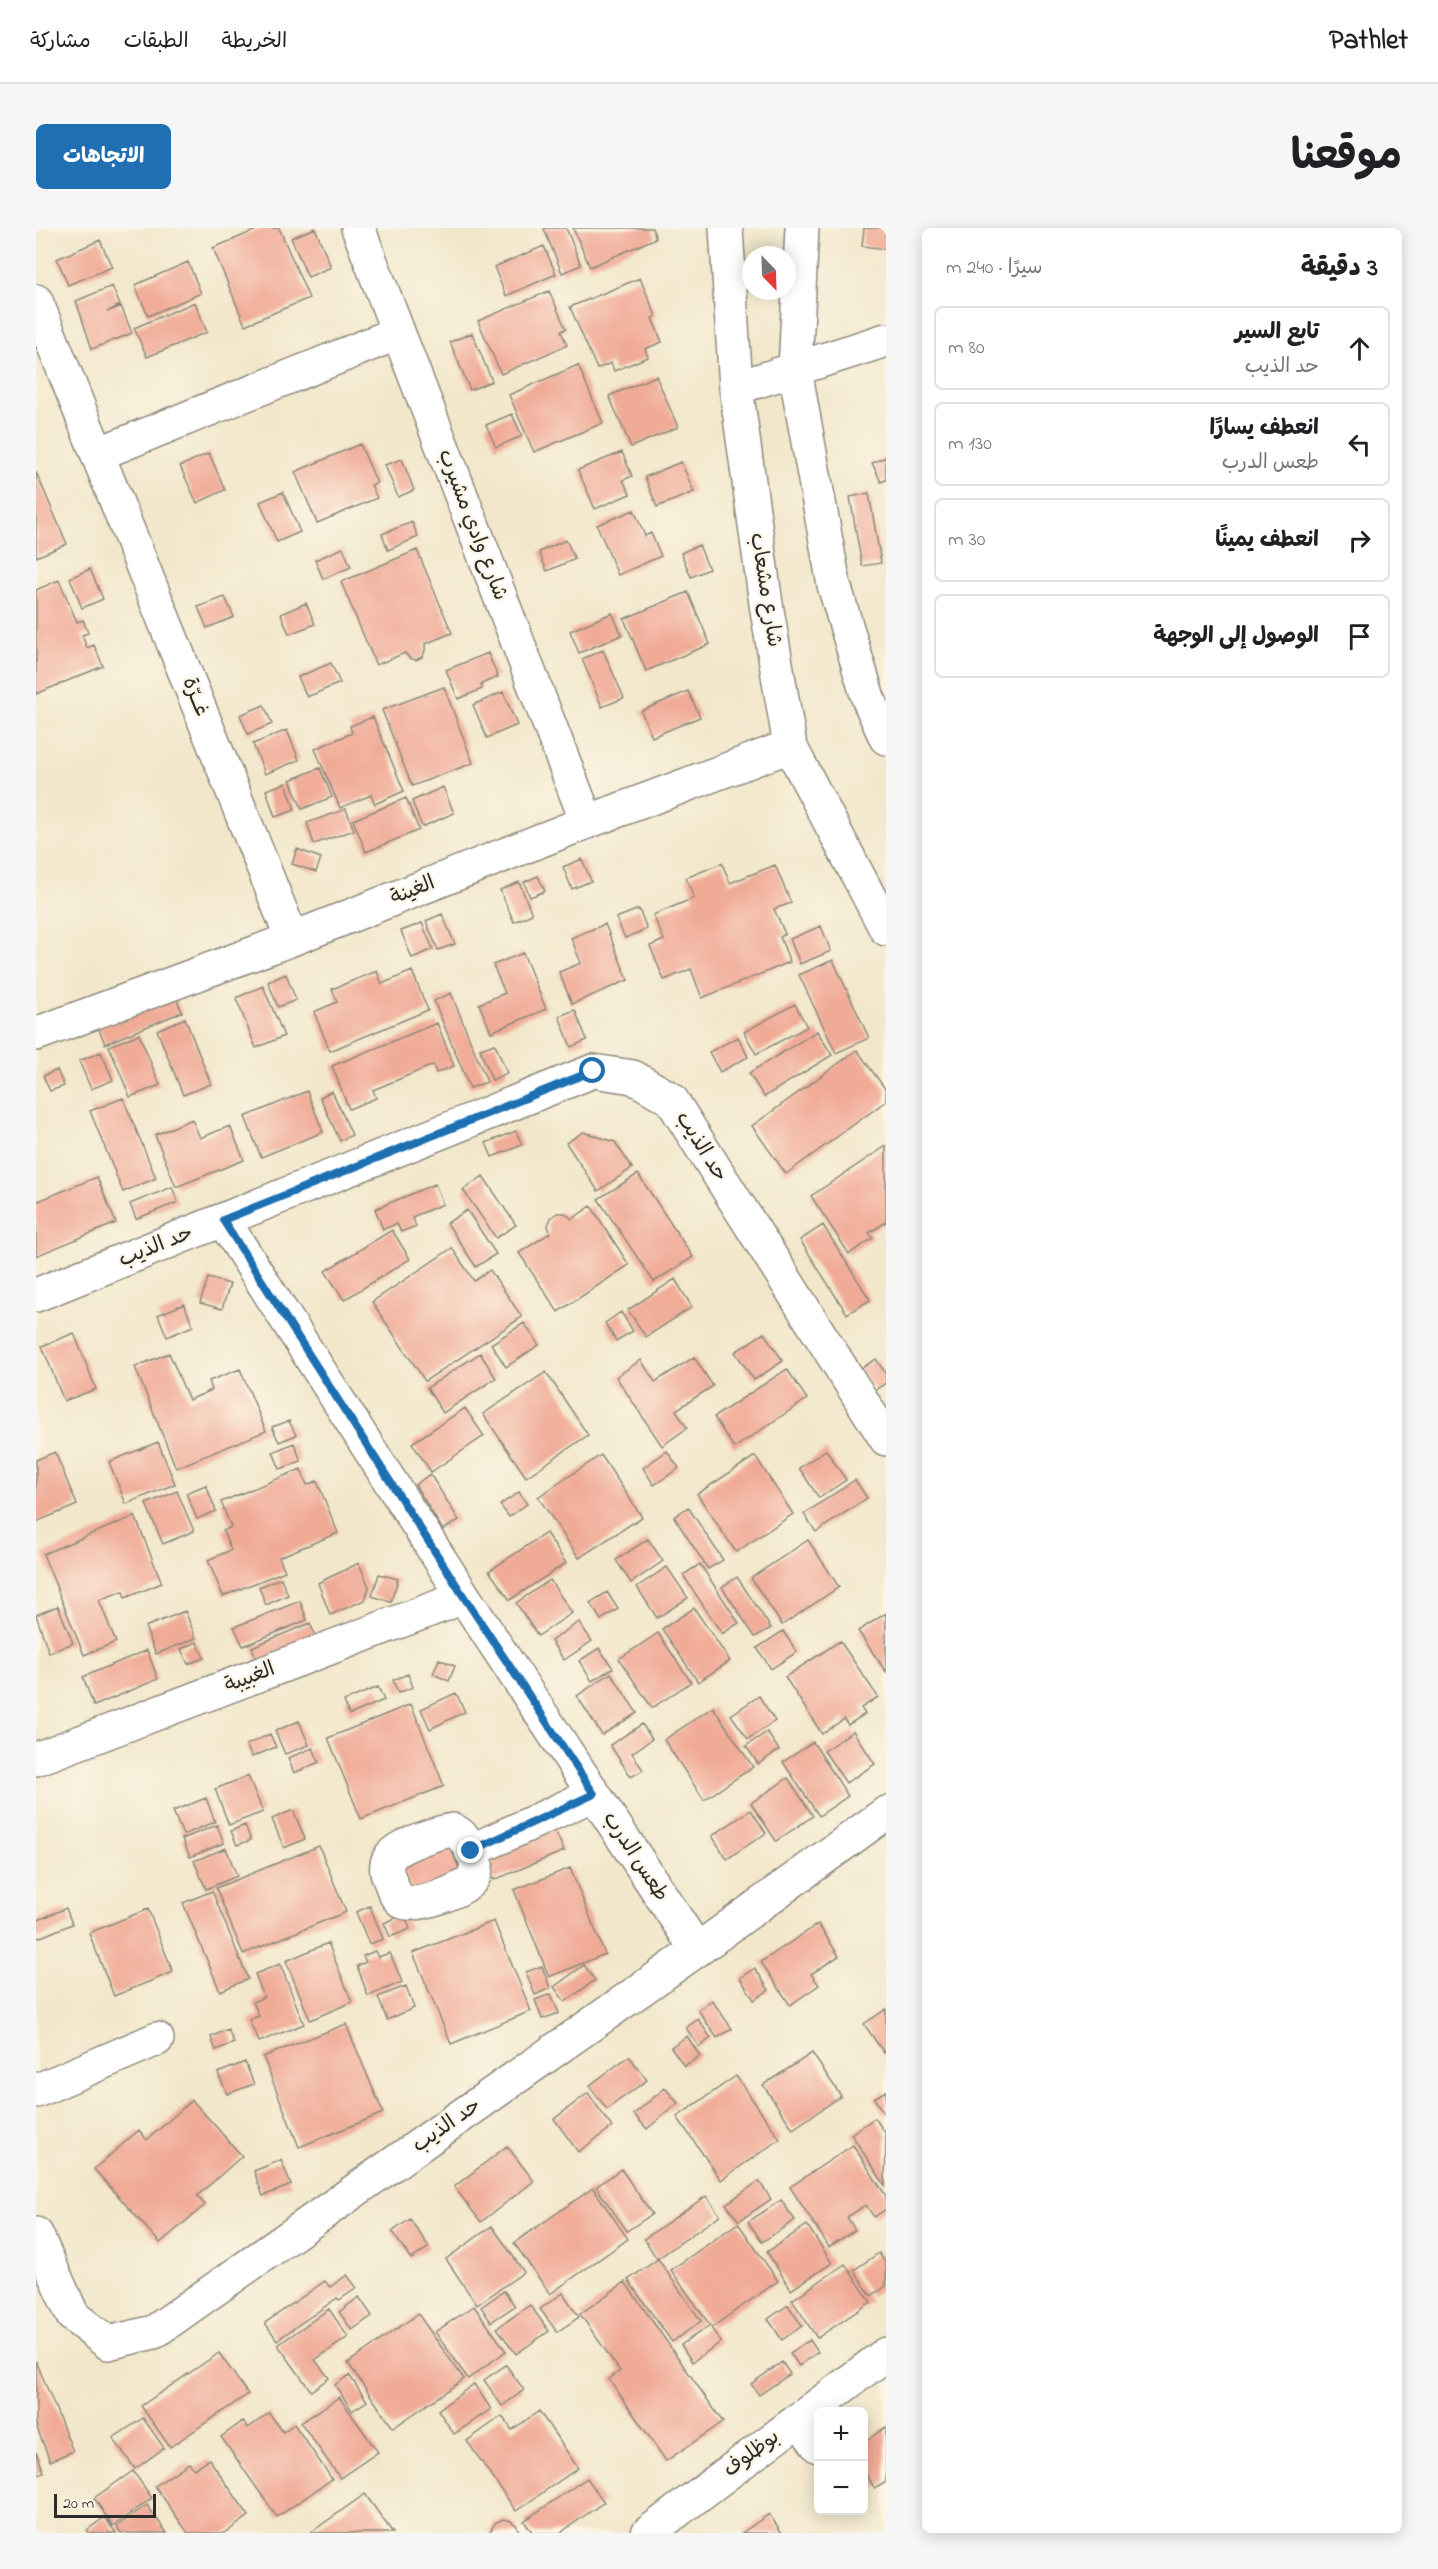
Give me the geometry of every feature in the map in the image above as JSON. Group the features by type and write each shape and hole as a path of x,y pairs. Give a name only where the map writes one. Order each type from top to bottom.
{"street":[{"name":"شارع وادي مشيرب","path":"358,228 587,822"},
{"name":"شارع مشعاب","path":"726,228 736,388 766,604 790,746 886,929"},
{"path":"802,228 795,370 834,585 868,698 886,738"},
{"name":"غــرّة","path":"36,300 292,939"},
{"path":"98,454 398,333"},
{"path":"736,388 886,340"},
{"name":"الغينة","path":"36,1034 292,939 587,822 790,746"},
{"name":"حد الذيب","path":"36,1295 593,1071 633,1077 671,1099 886,1439"},
{"name":"طعس الدرب","path":"223,1220 464,1597 697,1950"},
{"name":"الغبيبة","path":"36,1759 464,1597"},
{"path":"471,1851 594,1794"},
{"name":"حد الذيب","path":"36,2234 73,2316 108,2343 154,2332 697,1950 886,1813"},
{"path":"36,2091 157,2039"},
{"name":"بوظلوف","path":"648,2533 886,2355"},
{"path":"799,2419 814,2439"}],"building":[{"path":"261,228 279,228 309,298 245,325 213,248"},
{"path":"315,228 331,267 308,277 291,238"},
{"path":"566,228 581,265 562,273 544,229"},
{"path":"573,228 652,228 656,238 590,267"},
{"path":"864,228 886,228 886,249 862,246"},
{"path":"100,240 112,267 68,285 57,259"},
{"path":"544,246 556,274 506,296 494,267"},
{"path":"188,262 201,293 148,316 135,285"},
{"path":"640,278 656,316 652,318 662,342 645,349 648,357 614,371 611,363 597,369 570,307"},
{"path":"112,286 120,305 107,312 121,306 132,333 92,349 76,301"},
{"path":"549,291 566,329 561,331 567,345 501,374 478,321"},
{"path":"195,302 207,332 147,357 134,328"},
{"path":"472,333 492,381 470,390 450,342"},
{"path":"578,365 603,423 534,452 509,395"},
{"path":"656,376 678,427 631,447 609,396"},
{"path":"512,414 522,436 496,447 486,425"},
{"path":"360,444 377,483 371,485 377,498 317,523 295,472"},
{"path":"622,452 632,476 623,480 630,494 595,509 578,470"},
{"path":"209,453 225,490 197,503 180,466"},
{"path":"886,457 886,480 881,482 872,463"},
{"path":"402,459 414,490 398,497 385,465"},
{"path":"681,462 694,492 657,507 645,477"},
{"path":"36,472 67,544 36,557"},
{"path":"283,492 300,532 277,542 260,502"},
{"path":"869,493 881,563 862,566 850,497"},
{"path":"634,510 645,536 651,533 661,556 618,575 597,525"},
{"path":"412,522 418,537 388,550 382,534"},
{"path":"566,540 575,559 547,571 539,552"},
{"path":"699,545 709,569 691,577 681,553"},
{"path":"343,548 351,567 323,579 315,560"},
{"path":"417,550 452,633 425,644 422,657 416,660 409,658 405,653 376,665 341,582"},
{"path":"90,569 103,599 82,608 70,578"},
{"path":"59,580 77,622 83,620 88,633 82,635 87,648 94,645 103,666 36,694 36,590"},
{"path":"688,592 710,644 646,671 624,619"},
{"path":"225,597 234,617 207,628 198,607"},
{"path":"306,603 315,624 289,634 281,614"},
{"path":"612,613 622,635 579,653 570,631"},
{"path":"603,650 624,698 602,707 582,659"},
{"path":"488,653 498,677 481,684 482,689 458,699 446,670"},
{"path":"331,663 340,683 307,697 298,677"},
{"path":"444,687 473,763 412,786 382,710"},
{"path":"688,691 700,717 652,737 641,711"},
{"path":"503,692 517,725 487,738 473,705"},
{"path":"264,705 272,724 248,734 240,715"},
{"path":"373,717 404,791 375,804 371,795 340,808 315,749 352,733 350,726"},
{"path":"287,730 299,760 265,774 253,744"},
{"path":"320,768 332,797 302,809 290,780"},
{"path":"286,783 295,810 275,817 266,790"},
{"path":"443,787 454,813 422,827 412,801"},
{"path":"406,798 419,830 366,852 353,820"},
{"path":"346,809 354,830 314,844 307,823"},
{"path":"297,849 321,858 316,872 292,864"},
{"path":"582,859 591,881 572,889 563,867"},
{"path":"722,863 730,883 775,865 791,903 774,909 785,934 780,937 790,962 702,998 691,969 664,980 650,946 664,940 653,915 694,898 686,878"},
{"path":"538,876 545,891 530,897 524,882"},
{"path":"519,882 532,914 514,922 500,890"},
{"path":"639,909 647,929 625,938 616,918"},
{"path":"442,914 455,944 438,950 426,921"},
{"path":"422,923 433,949 412,958 401,931"},
{"path":"605,924 628,980 572,1004 559,972 581,963 571,938"},
{"path":"821,926 831,951 800,964 790,939"},
{"path":"523,953 546,1009 491,1032 479,1004 505,993 493,965"},
{"path":"833,960 869,1038 836,1053 799,975"},
{"path":"377,971 382,984 412,971 428,1010 330,1051 314,1012 337,1002 332,989"},
{"path":"286,974 296,1000 278,1007 268,982"},
{"path":"263,986 284,1036 256,1048 236,998"},
{"path":"451,993 487,1082 470,1088 434,1001"},
{"path":"175,995 182,1012 105,1044 98,1027"},
{"path":"795,1004 807,1027 756,1054 744,1032"},
{"path":"575,1010 587,1040 571,1047 559,1016"},
{"path":"185,1018 211,1084 183,1095 157,1030"},
{"path":"437,1023 454,1066 436,1073 433,1065 373,1090 376,1098 349,1109 332,1066"},
{"path":"817,1031 832,1055 764,1097 749,1073"},
{"path":"139,1034 160,1085 130,1097 109,1046"},
{"path":"738,1037 748,1057 720,1072 709,1052"},
{"path":"495,1044 507,1073 492,1080 480,1049"},
{"path":"857,1050 886,1090 886,1101 786,1174 752,1126"},
{"path":"101,1052 113,1080 91,1089 79,1061"},
{"path":"57,1070 64,1086 50,1091 43,1076"},
{"path":"307,1091 323,1132 261,1157 245,1117"},
{"path":"332,1091 352,1135 340,1141 320,1097"},
{"path":"123,1098 156,1178 123,1192 90,1111"},
{"path":"192,1119 200,1138 230,1126 244,1160 176,1187 155,1135"},
{"path":"516,1131 522,1145 492,1157 486,1143"},
{"path":"583,1132 615,1142 632,1168 598,1191 566,1143"},
{"path":"886,1146 886,1222 869,1233 873,1238 849,1254 811,1196"},
{"path":"638,1174 693,1257 654,1282 598,1199"},
{"path":"483,1176 516,1225 496,1238 463,1190"},
{"path":"97,1177 116,1223 36,1256 36,1202"},
{"path":"435,1184 443,1204 412,1217 416,1226 401,1232 397,1224 383,1229 375,1209"},
{"path":"172,1187 178,1202 136,1219 130,1204"},
{"path":"591,1206 629,1265 558,1312 519,1253 550,1233 548,1225 557,1213 565,1213 572,1219"},
{"path":"467,1210 496,1254 476,1267 447,1223"},
{"path":"823,1225 870,1300 847,1314 800,1240"},
{"path":"392,1230 410,1259 344,1300 325,1271"},
{"path":"452,1248 474,1281 490,1270 522,1317 425,1381 372,1302"},
{"path":"208,1278 230,1284 222,1309 200,1303"},
{"path":"675,1279 692,1307 646,1337 628,1310"},
{"path":"184,1304 193,1326 167,1337 158,1315"},
{"path":"621,1312 633,1331 616,1341 605,1323"},
{"path":"524,1323 539,1345 506,1367 491,1344"},
{"path":"74,1333 96,1389 64,1401 42,1346"},
{"path":"764,1333 783,1361 754,1380 735,1352"},
{"path":"169,1353 189,1400 212,1390 209,1381 240,1369 266,1431 176,1468 135,1367"},
{"path":"480,1353 496,1378 443,1413 427,1388"},
{"path":"694,1357 713,1386 676,1410 687,1428 662,1446 616,1377 641,1360 655,1382"},
{"path":"876,1359 886,1374 886,1383 875,1390 860,1369"},
{"path":"787,1369 807,1399 734,1448 714,1417"},
{"path":"546,1372 588,1435 526,1477 483,1414"},
{"path":"465,1408 484,1436 431,1472 412,1443"},
{"path":"289,1421 296,1435 279,1442 272,1427"},
{"path":"158,1442 175,1484 126,1504 109,1462"},
{"path":"294,1443 301,1461 280,1469 273,1452"},
{"path":"826,1450 846,1480 819,1498 799,1468"},
{"path":"667,1451 679,1468 654,1485 643,1468"},
{"path":"55,1452 77,1505 36,1522 36,1460"},
{"path":"601,1455 642,1517 579,1558 538,1497"},
{"path":"755,1456 793,1514 736,1552 697,1494"},
{"path":"301,1469 307,1485 317,1481 338,1533 279,1557 285,1571 223,1596 208,1560 231,1550 223,1531 231,1527 221,1502"},
{"path":"430,1474 459,1520 443,1530 415,1485"},
{"path":"855,1480 867,1498 816,1532 804,1514"},
{"path":"206,1485 216,1511 197,1519 186,1493"},
{"path":"177,1491 194,1531 163,1544 146,1504"},
{"path":"519,1492 527,1504 509,1517 500,1505"},
{"path":"688,1507 723,1560 708,1569 674,1517"},
{"path":"135,1516 162,1583 125,1598 123,1591 99,1600 116,1642 84,1655 43,1554"},
{"path":"546,1533 566,1563 510,1600 489,1571"},
{"path":"648,1539 663,1561 631,1583 616,1560"},
{"path":"808,1540 839,1587 782,1625 751,1578"},
{"path":"359,1563 369,1587 365,1600 330,1615 318,1583"},
{"path":"700,1564 739,1623 722,1634 683,1575"},
{"path":"667,1567 688,1598 657,1618 637,1587"},
{"path":"379,1574 398,1579 391,1602 372,1596"},
{"path":"737,1577 771,1628 755,1637 722,1587"},
{"path":"281,1578 288,1595 266,1605 259,1587"},
{"path":"550,1580 572,1613 538,1636 516,1603"},
{"path":"607,1592 618,1609 601,1620 590,1603"},
{"path":"300,1601 307,1620 243,1646 234,1627"},
{"path":"58,1606 73,1643 49,1653 36,1615"},
{"path":"694,1608 730,1661 698,1682 662,1629"},
{"path":"185,1611 196,1638 156,1654 145,1627"},
{"path":"886,1613 886,1672 858,1631"},
{"path":"579,1622 592,1641 564,1660 551,1641"},
{"path":"310,1623 316,1638 257,1662 252,1647"},
{"path":"783,1631 797,1652 771,1669 757,1648"},
{"path":"658,1633 691,1682 652,1708 619,1659"},
{"path":"840,1641 878,1697 861,1708 865,1714 848,1725 844,1719 822,1734 785,1677"},
{"path":"197,1642 204,1658 188,1664 181,1649"},
{"path":"599,1648 613,1668 592,1681 579,1661"},
{"path":"147,1650 158,1679 94,1706 83,1677"},
{"path":"439,1659 455,1666 449,1681 433,1674"},
{"path":"611,1673 637,1713 602,1735 577,1696"},
{"path":"408,1674 413,1687 398,1693 393,1680"},
{"path":"378,1687 384,1700 349,1715 344,1701"},
{"path":"456,1693 465,1712 430,1729 421,1709"},
{"path":"759,1696 775,1721 748,1739 731,1715"},
{"path":"411,1704 444,1786 361,1819 328,1738"},
{"path":"713,1707 753,1767 704,1800 664,1740"},
{"path":"299,1721 309,1745 285,1754 275,1731"},
{"path":"642,1724 652,1739 632,1753 643,1770 631,1777 610,1745"},
{"path":"853,1731 875,1764 846,1783 824,1751"},
{"path":"767,1732 779,1750 758,1764 746,1746"},
{"path":"270,1734 276,1747 252,1757 246,1745"},
{"path":"813,1742 848,1796 819,1816 783,1762"},
{"path":"313,1748 319,1762 294,1773 288,1758"},
{"path":"248,1776 263,1812 229,1825 215,1789"},
{"path":"788,1778 813,1816 776,1841 751,1803"},
{"path":"206,1798 215,1822 183,1835 173,1811"},
{"path":"293,1810 305,1839 284,1848 272,1819"},
{"path":"751,1810 766,1833 727,1859 712,1836"},
{"path":"217,1825 224,1843 190,1857 182,1839"},
{"path":"245,1825 251,1840 237,1845 231,1831"},
{"path":"555,1830 564,1851 494,1880 486,1859"},
{"path":"449,1844 462,1875 414,1895 401,1863"},
{"path":"319,1846 346,1912 243,1954 216,1888"},
{"path":"226,1848 237,1876 206,1889 194,1861"},
{"path":"570,1868 605,1954 549,1977 514,1890"},
{"path":"212,1891 248,1979 220,1991 183,1903"},
{"path":"370,1906 383,1939 369,1944 356,1912"},
{"path":"66,1908 72,1924 36,1939 36,1921"},
{"path":"148,1909 173,1972 114,1996 89,1933"},
{"path":"404,1914 410,1929 390,1937 384,1923"},
{"path":"494,1921 531,2011 451,2044 413,1953"},
{"path":"818,1924 839,1956 811,1974 819,1985 790,2005 761,1962"},
{"path":"328,1943 352,2002 310,2020 286,1961"},
{"path":"375,1951 378,1957 390,1953 402,1982 368,1996 357,1966 366,1962 363,1956"},
{"path":"280,1964 304,2024 259,2042 249,2020 259,2016 253,2002 264,1997 255,1974"},
{"path":"584,1965 595,1980 565,2002 554,1987"},
{"path":"542,1966 550,1988 535,1995 526,1972"},
{"path":"755,1968 769,1990 754,2000 740,1978"},
{"path":"406,1986 414,2008 387,2020 378,1997"},
{"path":"551,1994 559,2013 542,2019 535,2000"},
{"path":"712,2000 732,2029 717,2038 698,2010"},
{"path":"886,2009 886,2051 884,2053 864,2024"},
{"path":"698,2019 711,2038 699,2047 686,2028"},
{"path":"346,2024 383,2113 299,2147 263,2057"},
{"path":"228,2029 234,2043 216,2050 211,2037"},
{"path":"687,2036 700,2056 684,2066 671,2047"},
{"path":"812,2053 841,2096 793,2129 763,2085"},
{"path":"629,2056 647,2080 607,2109 589,2086"},
{"path":"245,2062 254,2084 227,2094 218,2073"},
{"path":"736,2076 780,2139 721,2180 677,2117"},
{"path":"665,2088 678,2103 647,2129 634,2114"},
{"path":"886,2091 886,2117 874,2098"},
{"path":"588,2093 612,2127 578,2152 554,2119"},
{"path":"192,2100 242,2156 197,2196 205,2205 160,2243 94,2169 139,2130 147,2140"},
{"path":"875,2118 886,2134 885,2185 851,2134"},
{"path":"853,2145 886,2196 886,2209 874,2217 866,2205 847,2217 855,2230 829,2247 790,2187"},
{"path":"507,2146 534,2181 481,2222 454,2187"},
{"path":"281,2160 291,2185 263,2196 254,2171"},
{"path":"621,2169 652,2214 627,2231 596,2187"},
{"path":"759,2181 771,2199 739,2221 726,2204"},
{"path":"593,2188 628,2239 550,2294 514,2243"},
{"path":"706,2196 720,2215 657,2259 644,2239"},
{"path":"781,2200 795,2220 762,2242 748,2222"},
{"path":"410,2219 429,2247 411,2259 392,2232"},
{"path":"738,2223 778,2281 711,2328 721,2342 692,2362 681,2345 710,2325 671,2270"},
{"path":"807,2225 832,2263 791,2290 767,2252"},
{"path":"492,2226 524,2272 477,2305 446,2259"},
{"path":"879,2253 886,2264 886,2286 871,2296 854,2270"},
{"path":"658,2259 701,2321 672,2342 628,2280"},
{"path":"845,2264 871,2302 817,2338 792,2300"},
{"path":"347,2275 357,2288 339,2300 337,2298 277,2340 265,2323 325,2281 330,2287"},
{"path":"625,2282 723,2422 666,2461 609,2379 620,2371 580,2314"},
{"path":"504,2291 515,2306 491,2322 481,2307"},
{"path":"563,2293 579,2317 557,2332 540,2309"},
{"path":"359,2297 372,2316 352,2330 339,2312"},
{"path":"530,2305 549,2331 516,2354 497,2328"},
{"path":"788,2305 802,2326 782,2340 768,2319"},
{"path":"474,2306 506,2351 468,2379 435,2332"},
{"path":"329,2309 348,2337 315,2360 329,2378 311,2391 278,2345"},
{"path":"418,2314 464,2379 393,2428 348,2363"},
{"path":"810,2340 818,2352 799,2366 790,2353"},
{"path":"219,2353 248,2394 170,2447 141,2406"},
{"path":"36,2361 73,2451 50,2461 36,2425"},
{"path":"782,2362 790,2374 759,2395 751,2384"},
{"path":"506,2365 524,2390 502,2406 484,2380"},
{"path":"349,2375 367,2401 352,2411 335,2385"},
{"path":"474,2384 491,2409 454,2434 438,2410"},
{"path":"339,2397 378,2452 340,2478 301,2423"},
{"path":"539,2411 578,2468 516,2511 467,2441 502,2416 512,2430"},
{"path":"269,2413 283,2432 294,2424 332,2479 277,2517 221,2437 243,2421 248,2428"},
{"path":"143,2418 164,2448 135,2469 113,2438"},
{"path":"886,2427 886,2482 875,2489 868,2478 868,2439"},
{"path":"36,2452 44,2472 36,2475"},
{"path":"209,2459 249,2516 225,2533 188,2533 155,2486 189,2463 194,2469"},
{"path":"133,2471 152,2498 113,2526 94,2498"},
{"path":"587,2478 604,2502 560,2533 533,2533 524,2521"},
{"path":"365,2494 393,2533 310,2533"},
{"path":"147,2505 167,2533 121,2533 117,2526"},
{"path":"769,2514 782,2533 742,2533"},
{"path":"105,2517 116,2533 89,2533 87,2530"},
{"path":"503,2519 517,2526 519,2533 489,2533 495,2523"}],"route":[{"path":"471,1851 594,1794 464,1597 223,1220 593,1071"}]}
